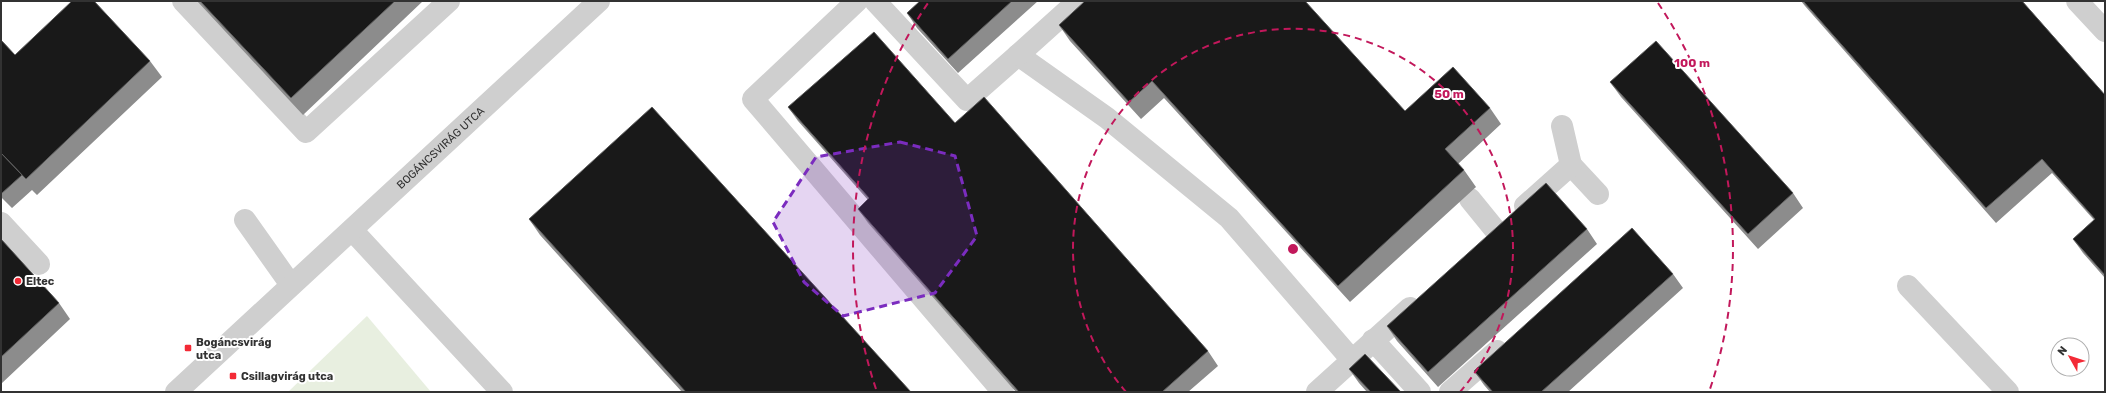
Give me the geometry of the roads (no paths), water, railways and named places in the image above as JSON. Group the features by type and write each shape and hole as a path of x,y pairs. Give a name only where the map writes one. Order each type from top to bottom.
{"street":[{"path":"183,1 306,132 449,1"},
{"name":"BOGÁNCSVIRÁG UTCA","path":"176,392 599,1"},
{"path":"856,1 753,99 1003,392"},
{"path":"875,1 967,100 1078,1"},
{"path":"2077,1 2105,31"},
{"path":"1018,55 1107,118 1229,218 1352,360"},
{"path":"1562,126 1571,165 1598,194"},
{"path":"1479,247 1571,165"},
{"path":"1470,199 1496,231"},
{"path":"245,220 291,285"},
{"path":"1,223 39,264"},
{"path":"352,230 502,392"},
{"path":"1908,286 2008,392"},
{"path":"1317,392 1426,294"},
{"path":"1450,392 1514,337"},
{"path":"1374,340 1420,392"}],"place":[{"name":"Eltec","path":"18,281"},
{"name":"Bogáncsvirág utca","path":"188,348"},
{"name":"Csillagvirág utca","path":"233,376"}]}
